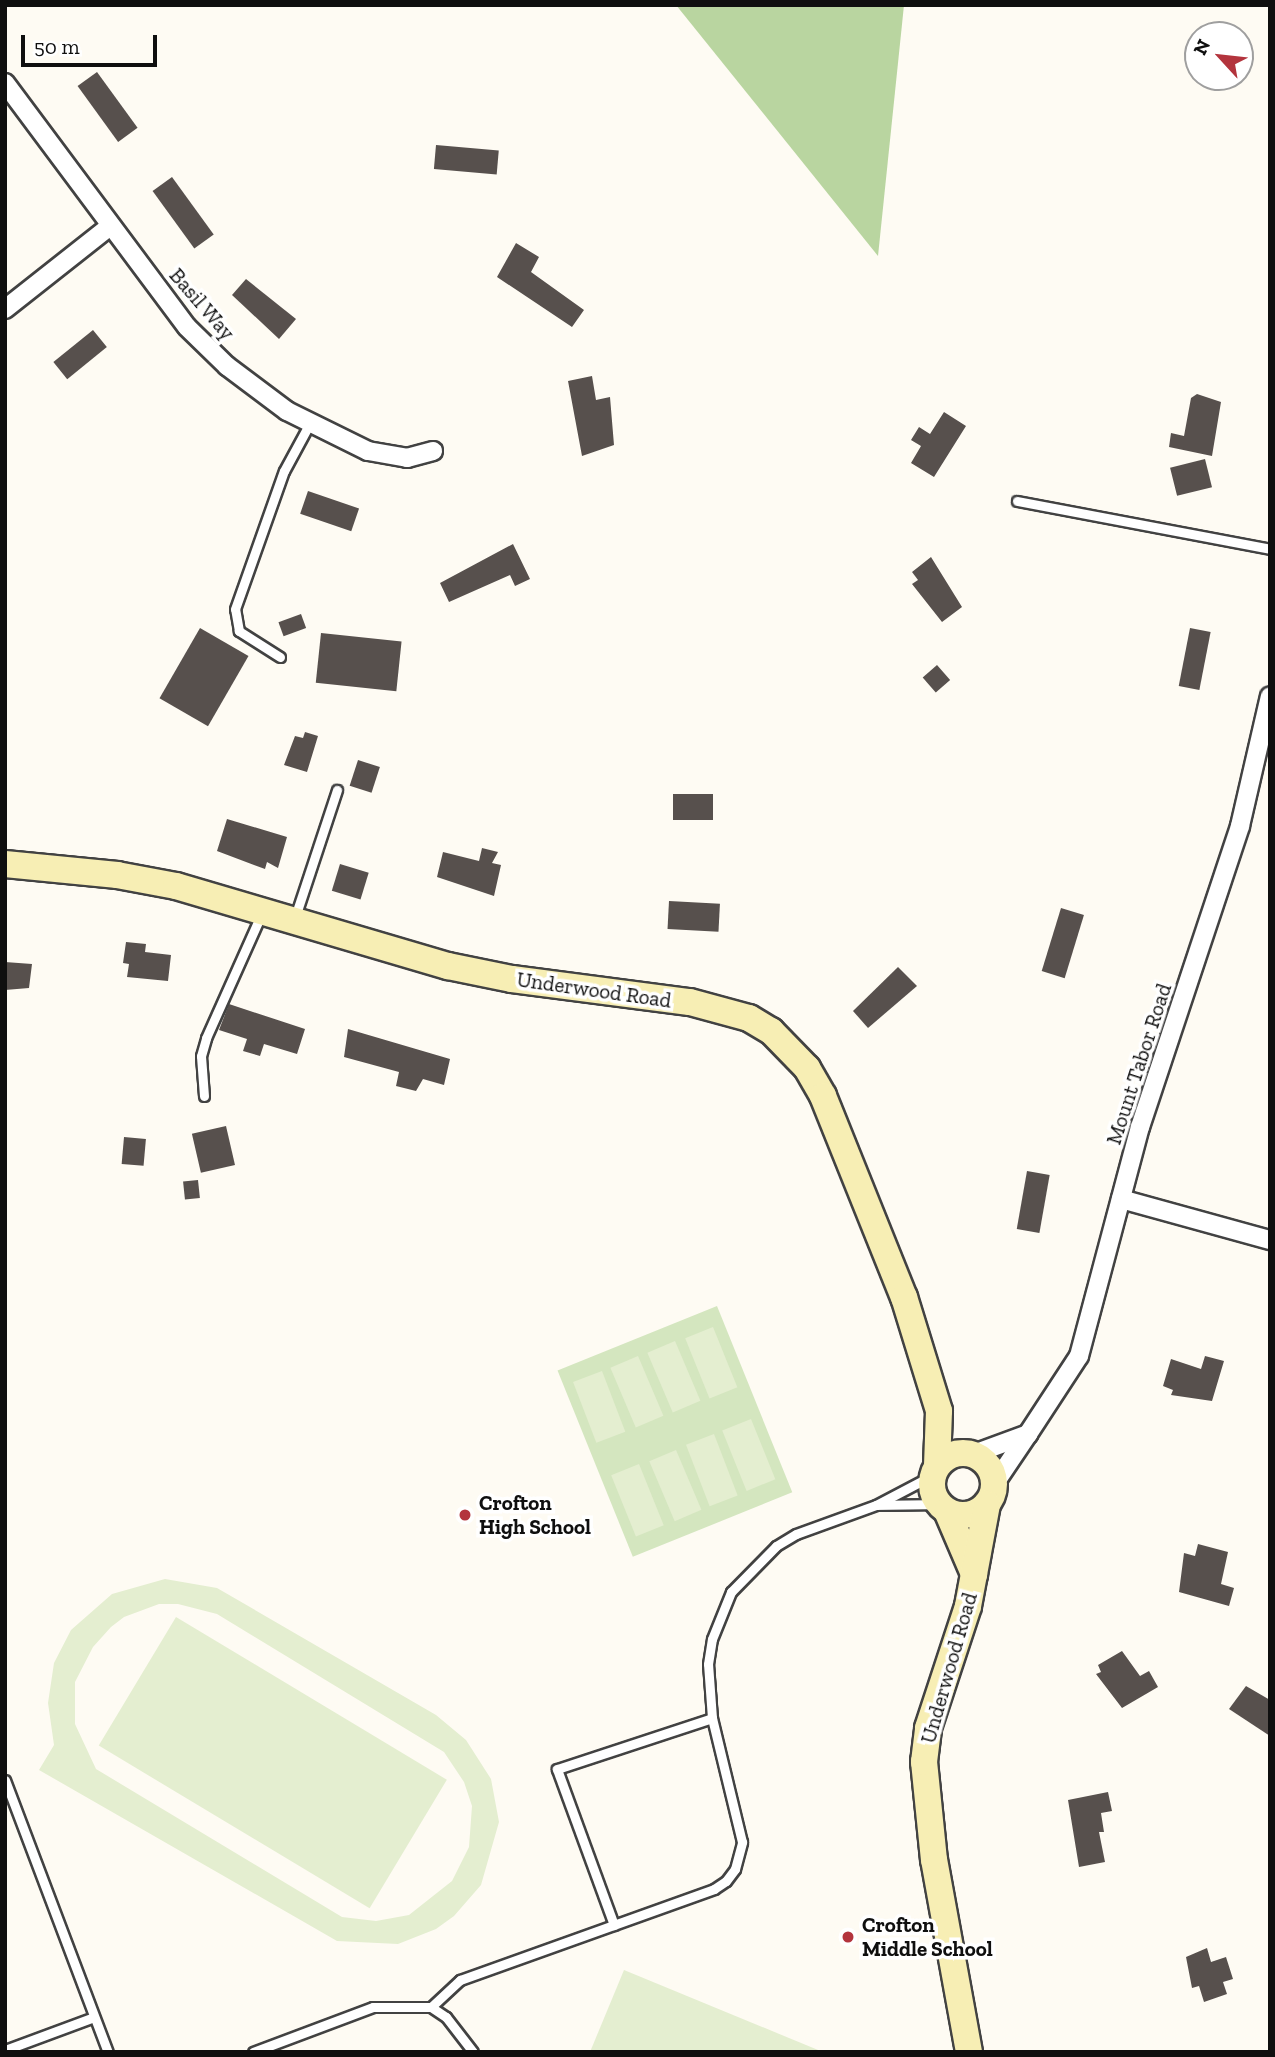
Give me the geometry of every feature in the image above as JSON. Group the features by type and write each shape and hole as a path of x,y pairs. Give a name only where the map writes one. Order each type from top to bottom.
{"street":[{"name":"Basil Way","path":"5,83 109,227 187,327 227,366 310,423 387,457 433,451"},
{"path":"5,309 109,227"},
{"name":"Mount Tabor Road","path":"991,1494 1079,1356 1140,1126 1240,826 1270,696"},
{"name":"Underwood Road","path":"5,864 117,875 262,911 499,977 720,1009 771,1031 807,1068 840,1133 904,1297 939,1411 935,1471"},
{"path":"1122,1199 1270,1240"},
{"name":"Underwood Road","path":"939,1411 972,1453"},
{"path":"972,1453 989,1465 991,1494 968,1515 943,1508 935,1471 952,1454 972,1453 1028,1434"},
{"name":"Underwood Road","path":"969,2052 934,1860 924,1762 928,1728 968,1606 991,1494"},
{"name":"Underwood Road","path":"943,1508 974,1574"}],"lane":[{"path":"280,657 239,631 235,609 284,471 310,423"},
{"path":"1017,501 1270,549"},
{"path":"293,921 337,790"},
{"path":"204,1096 201,1056 206,1038 262,911"},
{"path":"431,2007 460,1980 714,1889 735,1869 742,1842 712,1718 708,1683 712,1639 731,1592 744,1574 796,1534 876,1505 935,1471"},
{"path":"876,1505 943,1508"},
{"path":"614,1925 557,1769 712,1718"},
{"path":"5,1780 108,2052"},
{"path":"253,2052 373,2007 431,2007 454,2026 473,2052"},
{"path":"5,2050 94,2017"}],"green space":[{"path":"676,5 904,5 878,256"},
{"path":"717,1306 792,1492 633,1557 558,1370"},
{"path":"713,1327 737,1387 710,1399 685,1338"},
{"path":"675,1341 700,1401 673,1413 647,1353"},
{"path":"638,1356 663,1416 636,1428 610,1368"},
{"path":"602,1371 625,1432 596,1443 573,1382"},
{"path":"751,1419 775,1479 747,1491 722,1431"},
{"path":"714,1434 738,1496 710,1506 686,1445"},
{"path":"676,1450 701,1510 675,1521 649,1461"},
{"path":"639,1464 664,1525 636,1536 611,1475"},
{"path":"165,1579 217,1588 436,1715 466,1740 491,1779 499,1822 481,1885 454,1916 436,1929 398,1944 337,1941 39,1770 54,1745 48,1703 54,1663 71,1630 112,1594","holes":["159,1604 178,1604 217,1614 444,1752 464,1782 472,1806 469,1847 452,1881 409,1915 376,1921 342,1917 96,1769 75,1724 75,1682 93,1647 124,1617"]},
{"path":"176,1617 447,1780 370,1908 99,1746"},
{"path":"624,1970 823,2052 590,2052"}],"building":[{"path":"97,72 138,128 118,142 78,86"},
{"path":"436,145 499,150 497,174 434,169"},
{"path":"172,177 214,234 194,249 153,191"},
{"path":"516,243 539,257 531,272 584,310 572,327 497,277"},
{"path":"246,279 296,319 279,339 232,295"},
{"path":"93,330 107,347 67,379 53,362"},
{"path":"592,376 596,400 610,397 614,445 582,456 568,381"},
{"path":"1197,394 1221,402 1212,456 1169,447 1171,433 1184,436 1191,398"},
{"path":"944,412 966,426 934,477 911,463 921,446 911,440 919,427 930,434"},
{"path":"1205,459 1212,487 1177,496 1170,468"},
{"path":"308,491 359,509 351,531 300,514"},
{"path":"513,544 530,579 515,586 510,575 449,602 440,583"},
{"path":"931,557 962,607 942,622 912,584 918,580 912,572"},
{"path":"301,614 306,628 284,636 278,622"},
{"path":"200,628 248,656 208,726 160,698"},
{"path":"1190,628 1211,632 1199,690 1179,686"},
{"path":"321,633 402,641 396,691 316,683"},
{"path":"937,665 950,680 936,693 923,677"},
{"path":"305,732 318,736 307,772 284,765 295,736 303,738"},
{"path":"358,760 380,767 372,793 350,786"},
{"path":"673,794 713,794 713,820 673,820"},
{"path":"227,819 287,837 278,868 267,862 265,869 217,851"},
{"path":"482,848 498,852 492,863 501,865 494,896 437,877 443,852 479,861"},
{"path":"340,864 369,873 361,900 332,891"},
{"path":"669,901 720,904 718,932 668,929"},
{"path":"1061,908 1084,915 1065,978 1042,971"},
{"path":"126,942 146,944 145,952 171,955 168,981 127,977 129,964 123,963"},
{"path":"5,962 32,964 29,988 5,990"},
{"path":"898,967 917,986 868,1028 853,1011"},
{"path":"229,1004 305,1029 297,1054 264,1044 260,1056 243,1051 247,1039 219,1030"},
{"path":"348,1029 450,1059 444,1085 423,1079 416,1091 396,1086 399,1072 344,1057"},
{"path":"226,1126 235,1165 201,1173 192,1134"},
{"path":"124,1137 146,1139 144,1166 122,1164"},
{"path":"1027,1171 1050,1175 1039,1233 1017,1229"},
{"path":"198,1180 200,1198 185,1199 183,1182"},
{"path":"1205,1356 1224,1361 1212,1401 1171,1395 1173,1390 1163,1386 1171,1359 1201,1369"},
{"path":"1198,1544 1228,1552 1221,1584 1234,1588 1229,1606 1179,1592 1184,1553 1195,1556"},
{"path":"1122,1651 1140,1676 1149,1671 1158,1687 1122,1708 1096,1674 1101,1672 1098,1665"},
{"path":"1246,1686 1270,1700 1270,1736 1229,1709"},
{"path":"1108,1792 1112,1811 1101,1813 1104,1832 1099,1832 1105,1862 1079,1867 1068,1800"},
{"path":"1207,1948 1211,1962 1226,1957 1233,1979 1223,1982 1227,1994 1204,2002 1199,1986 1192,1988 1186,1957"}],"place":[{"name":"Crofton High School","path":"465,1515"},
{"name":"Crofton Middle School","path":"848,1937"}]}
